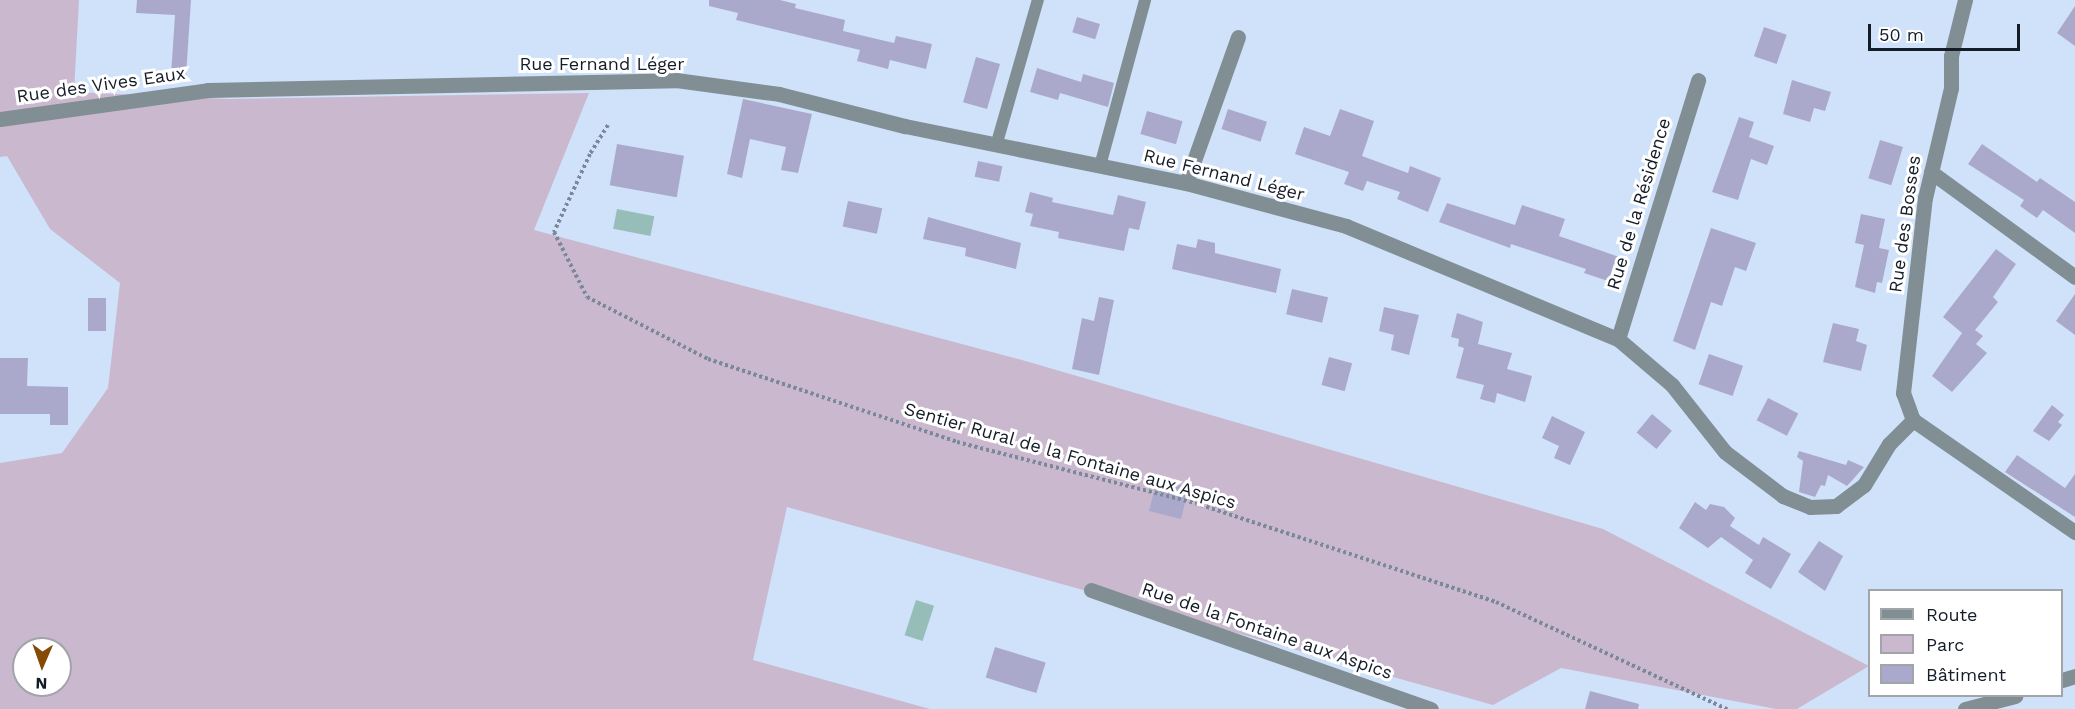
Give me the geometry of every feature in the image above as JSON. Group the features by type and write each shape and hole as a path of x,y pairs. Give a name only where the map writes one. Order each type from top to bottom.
{"street":[{"name":"Rue des Bosses","path":"1913,420 1903,393 1931,172 1951,88 1951,56 1965,0"},
{"path":"1186,183 1238,37"},
{"name":"Rue Fernand Léger","path":"208,90 676,80 779,94 996,146 1186,183 1346,226 1618,339 1672,385 1725,452 1783,496 1810,507 1836,506 1864,485 1889,444 1913,420"},
{"name":"Rue de la Résidence","path":"1618,339 1698,80"},
{"name":"Rue des Vives Eaux","path":"0,118 208,90"},
{"path":"1931,172 2075,277"},
{"path":"1913,420 2075,532"},
{"name":"Rue de la Fontaine aux Aspics","path":"1091,590 1431,709"},
{"path":"1965,709 2011,697"}],"lane":[{"path":"996,146 1038,0"},
{"path":"1100,166 1145,0"}],"path":[{"name":"Sentier Rural de la Fontaine aux Aspics","path":"608,125 590,154 554,232 588,297 730,366 957,442 1195,503 1496,602 1727,709"}],"green space":[{"path":"0,0 79,0 74,92 230,99 589,93 534,230 1022,360 1603,529 1868,667 1797,709 1776,709 1561,668 1493,705 787,507 753,660 930,709 0,709 0,463 62,453 108,388 120,283 50,229 7,156 0,157"}],"shaded area":[{"path":"617,209 654,216 650,236 613,229"},
{"path":"916,600 934,606 923,641 905,635"}],"building":[{"path":"137,0 191,0 186,76 171,75 175,15 136,13"},
{"path":"709,0 780,0 796,4 795,8 845,20 843,31 894,43 896,36 932,44 926,69 890,60 888,69 857,61 860,50 736,20 738,13 709,6"},
{"path":"2075,6 2075,46 2057,33"},
{"path":"1077,17 1100,24 1095,39 1072,32"},
{"path":"1764,27 1787,35 1777,64 1754,56"},
{"path":"976,57 1000,64 987,109 963,102"},
{"path":"1037,68 1081,82 1083,74 1114,83 1108,107 1060,93 1058,100 1030,92"},
{"path":"1792,80 1831,92 1825,111 1814,108 1810,122 1783,114"},
{"path":"743,99 812,114 798,173 781,170 786,147 750,139 742,178 727,174"},
{"path":"1228,109 1267,122 1261,142 1222,129"},
{"path":"1340,109 1374,121 1362,156 1408,173 1410,166 1441,178 1428,212 1397,199 1400,192 1367,181 1363,191 1344,184 1349,172 1295,154 1304,127 1330,136"},
{"path":"1147,111 1183,121 1176,144 1140,134"},
{"path":"1739,117 1754,122 1749,137 1774,146 1767,165 1751,159 1738,200 1712,192"},
{"path":"1880,140 1903,147 1891,185 1868,178"},
{"path":"617,144 684,156 677,197 610,185"},
{"path":"1982,144 2037,182 2040,178 2075,202 2075,233 2043,210 2037,218 2020,206 2024,200 1968,164"},
{"path":"978,161 1002,166 999,182 975,177"},
{"path":"1030,192 1053,198 1052,202 1113,215 1118,195 1146,202 1139,230 1129,228 1124,251 1058,238 1059,232 1030,226 1033,214 1025,212"},
{"path":"848,201 882,208 877,234 843,226"},
{"path":"1447,203 1515,225 1522,205 1565,219 1559,236 1622,258 1614,283 1584,273 1586,269 1511,244 1510,248 1439,222"},
{"path":"1861,214 1885,219 1879,248 1889,250 1882,283 1877,282 1875,293 1855,287 1864,245 1855,243"},
{"path":"928,217 1021,243 1016,269 965,256 966,248 923,239"},
{"path":"1711,228 1756,243 1746,271 1735,267 1722,306 1711,302 1695,350 1673,341"},
{"path":"1198,239 1215,243 1215,253 1281,269 1276,293 1172,269 1177,244 1196,248"},
{"path":"1996,249 2016,264 1993,297 1998,302 1975,330 1983,336 1976,344 1987,353 1952,392 1932,376 1962,333 1943,317"},
{"path":"1292,289 1328,297 1322,323 1286,314"},
{"path":"2075,294 2075,335 2056,321"},
{"path":"1099,297 1114,300 1099,375 1072,369 1082,318 1094,321"},
{"path":"88,298 106,298 106,331 88,331"},
{"path":"1384,307 1419,315 1409,355 1391,350 1394,335 1379,331"},
{"path":"1457,313 1483,322 1478,344 1512,353 1507,369 1532,376 1525,402 1497,393 1495,403 1480,399 1484,385 1456,378 1464,348 1458,346 1459,339 1451,337"},
{"path":"1833,323 1859,329 1856,341 1867,345 1861,371 1823,362"},
{"path":"1709,354 1743,366 1733,396 1699,384"},
{"path":"1329,357 1352,363 1345,391 1321,385"},
{"path":"0,358 28,358 27,386 68,387 68,425 50,425 50,414 0,414"},
{"path":"1768,398 1798,413 1787,436 1757,420"},
{"path":"2052,405 2064,415 2058,422 2062,425 2049,441 2033,431"},
{"path":"1652,414 1672,431 1656,449 1637,432"},
{"path":"1552,416 1585,432 1570,465 1554,458 1559,446 1542,438"},
{"path":"1799,451 1846,465 1848,460 1864,467 1847,486 1828,475 1825,486 1821,485 1815,497 1799,492 1803,461 1797,457"},
{"path":"2017,455 2065,488 2075,474 2075,517 2005,472"},
{"path":"1157,479 1189,487 1181,519 1149,511"},
{"path":"1695,502 1706,510 1710,504 1724,507 1735,518 1730,526 1759,545 1763,537 1791,554 1771,589 1745,573 1753,560 1721,537 1708,548 1679,528"},
{"path":"1819,541 1843,556 1825,591 1798,572"},
{"path":"995,647 1046,662 1036,693 986,678"},
{"path":"1590,691 1639,704 1638,709 1585,709"}]}
